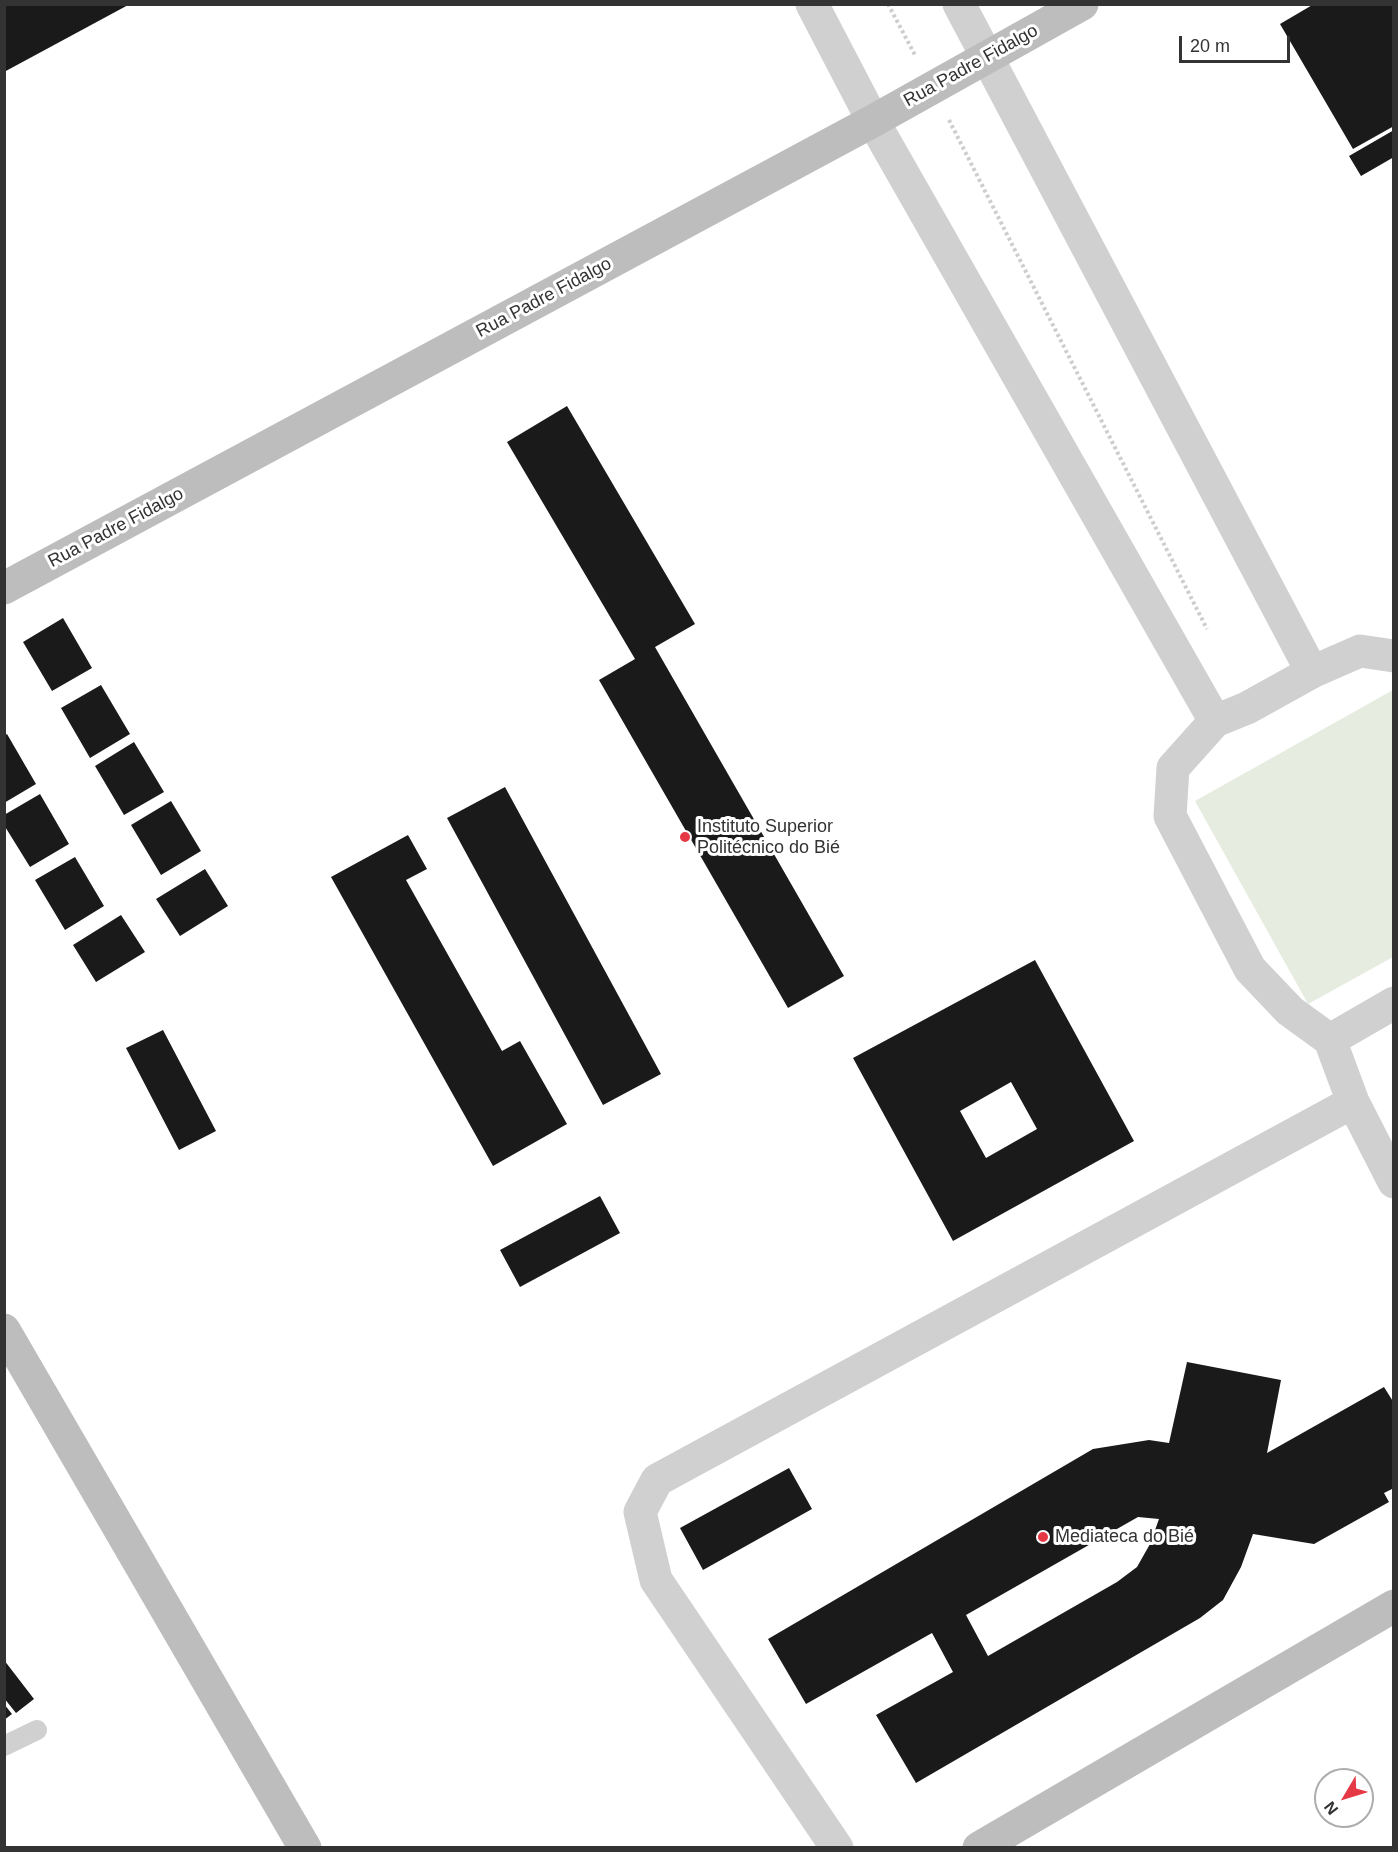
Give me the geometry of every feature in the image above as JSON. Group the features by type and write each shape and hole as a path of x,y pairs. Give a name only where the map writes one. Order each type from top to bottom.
{"street":[{"path":"813,4 873,121 1215,721"},
{"path":"958,4 1312,672"},
{"name":"Rua Padre Fidalgo","path":"4,588 873,121 1082,4"},
{"path":"1394,656 1360,651 1312,672 1247,708 1215,721 1173,768 1170,816 1250,969 1290,1011 1330,1040 1353,1101 1394,1182"},
{"path":"1330,1040 1394,1003"},
{"path":"837,1848 656,1580 640,1512 657,1480 1353,1101"},
{"path":"4,1330 305,1848"},
{"path":"979,1848 1394,1606"}],"lane":[{"path":"4,1746 37,1730"}],"path":[{"path":"888,4 933,88 1209,633"}],"shaded area":[{"path":"1393,690 1393,957 1308,1004 1195,801"}],"building":[{"path":"4,4 130,4 4,72"},
{"path":"1314,4 1394,4 1394,126 1353,149 1280,24"},
{"path":"1394,130 1394,157 1361,176 1349,156"},
{"path":"567,406 695,624 655,647 844,976 788,1008 599,680 635,659 507,442"},
{"path":"63,618 92,668 52,691 23,642"},
{"path":"101,685 130,734 90,758 61,708"},
{"path":"7,734 36,784 4,803 4,736"},
{"path":"134,742 164,792 124,815 95,766"},
{"path":"505,787 661,1074 603,1105 447,818"},
{"path":"40,794 69,844 30,867 4,825 4,815"},
{"path":"171,801 201,851 161,875 131,825"},
{"path":"408,835 427,869 406,880 502,1051 520,1041 567,1124 493,1166 331,877"},
{"path":"75,857 104,906 65,930 35,880"},
{"path":"205,869 228,906 180,936 156,899"},
{"path":"121,915 145,952 96,982 73,945"},
{"path":"1035,960 1134,1141 953,1241 853,1058","holes":["1011,1082 1037,1129 986,1158 960,1111"]},
{"path":"163,1030 216,1131 179,1150 126,1048"},
{"path":"600,1196 620,1233 520,1287 500,1250"},
{"path":"1187,1362 1281,1380 1267,1453 1384,1387 1394,1403 1394,1488 1384,1493 1389,1502 1314,1544 1253,1534 1241,1567 1223,1600 1200,1618 916,1783 876,1715 953,1672 932,1633 806,1704 768,1639 1093,1449 1149,1440 1169,1443","holes":["1138,1517 1159,1519 1150,1544 1137,1567 1117,1582 988,1656 966,1615"]},
{"path":"789,1468 812,1509 703,1570 680,1528"},
{"path":"4,1660 34,1699 16,1713 4,1698"},
{"path":"4,1704 12,1714 4,1720"}],"place":[{"name":"Instituto Superior Politécnico do Bié","path":"685,837"},
{"name":"Mediateca do Bié","path":"1043,1537"}]}
